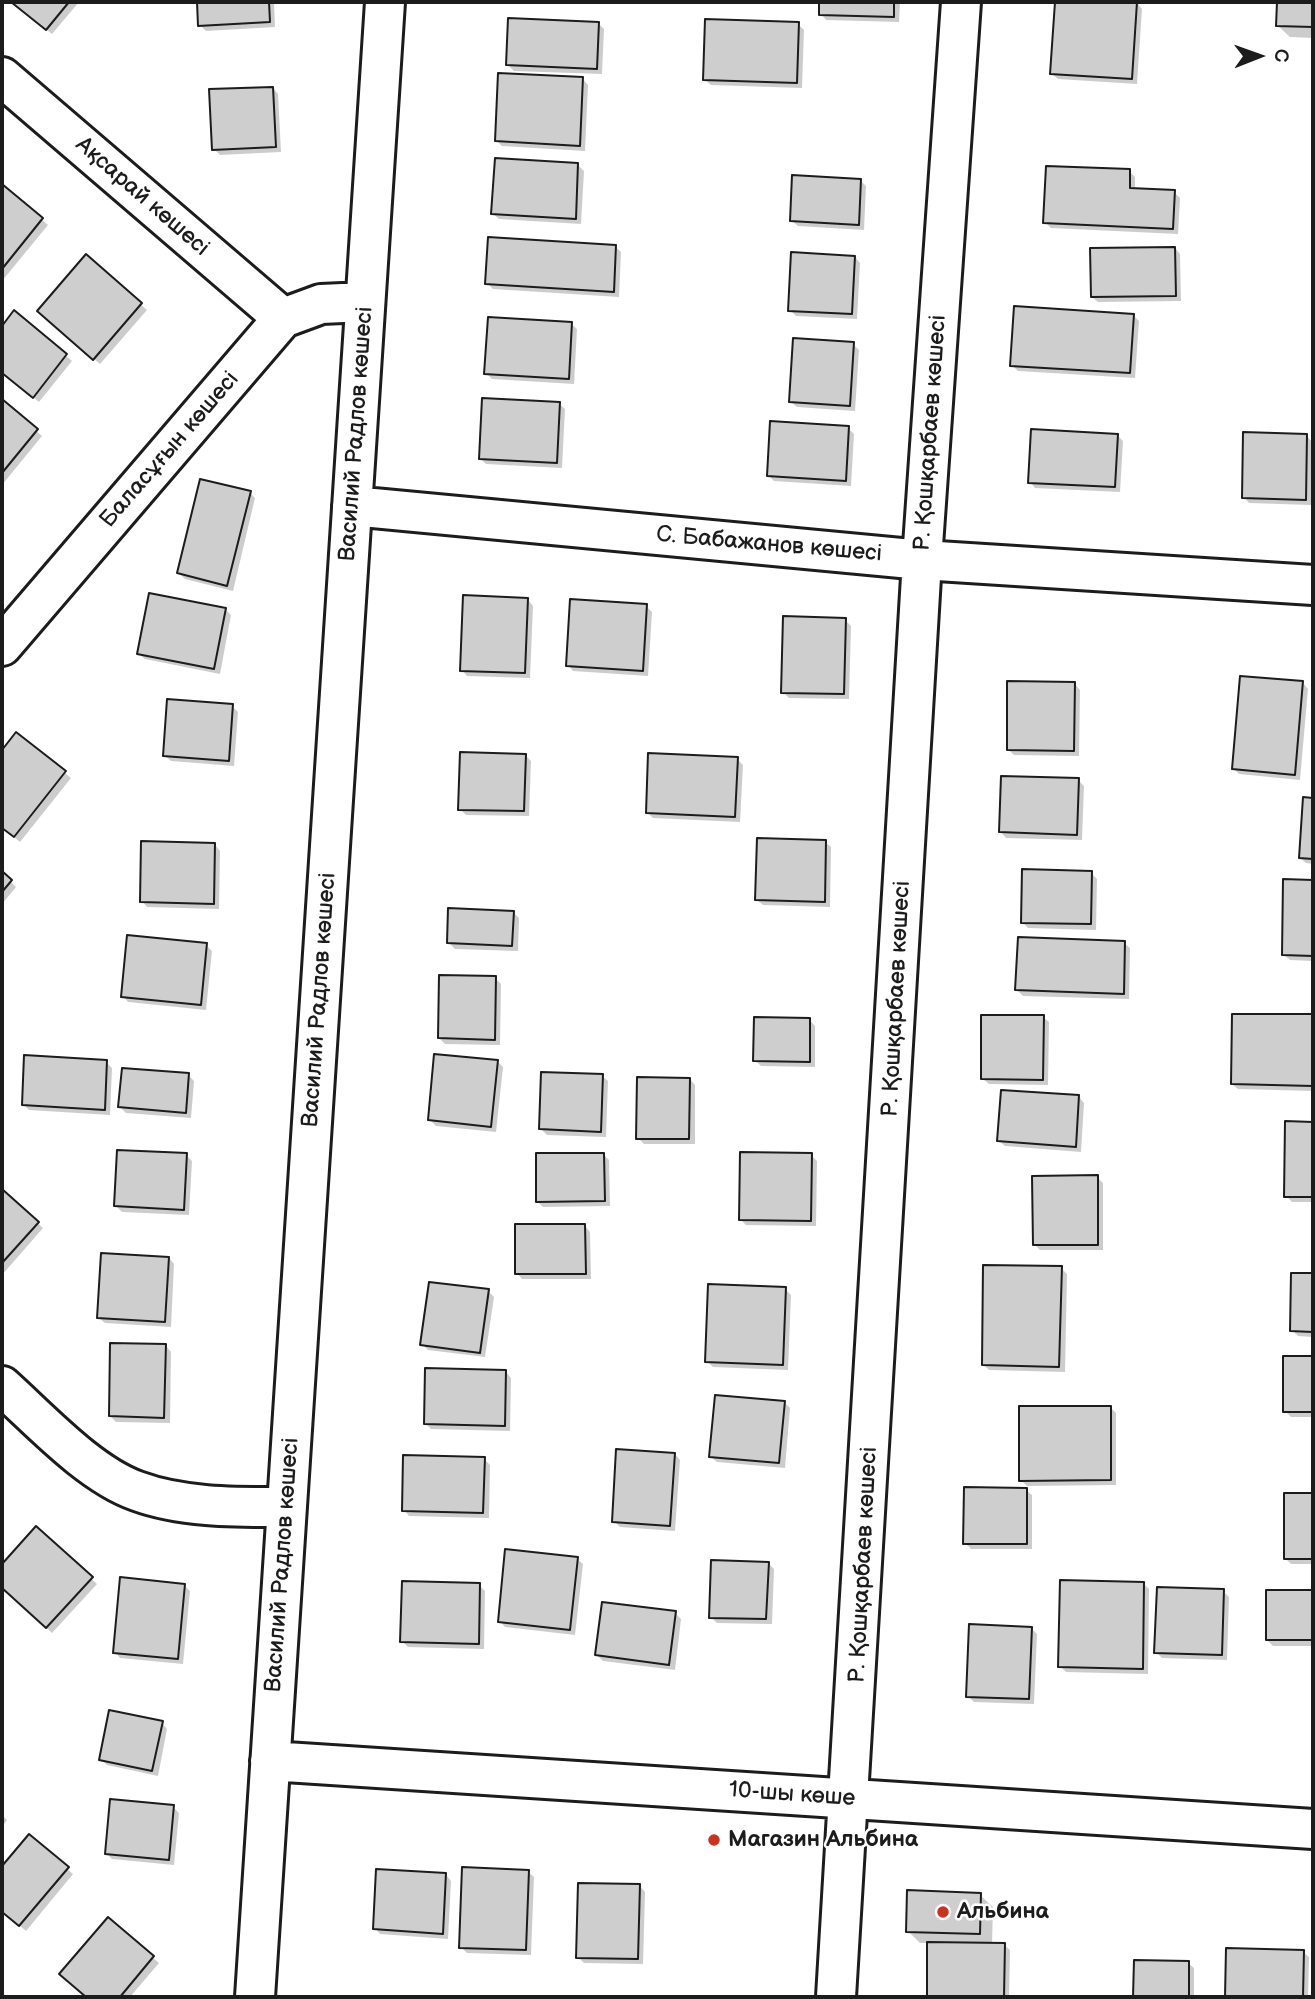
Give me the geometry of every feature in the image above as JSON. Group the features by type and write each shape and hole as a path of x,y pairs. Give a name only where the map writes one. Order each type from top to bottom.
{"street":[{"name":"Василий Радлов көшесі","path":"255,1997 385,2"},
{"name":"Р. Қошқарбаев көшесі","path":"836,1997 922,559 961,2"},
{"name":"Ақсарай көшесі","path":"2,77 283,318"},
{"name":"Баласұғын көшесі","path":"2,646 283,318 321,304 365,302"},
{"name":"С. Бабажанов көшесі","path":"352,506 922,559 1313,585"},
{"path":"2,1386 95,1467 135,1491 187,1501 286,1507"},
{"name":"10-шы көше","path":"270,1761 1313,1829"}],"building":[{"path":"11,2 69,2 46,30"},
{"path":"197,2 269,2 270,22 198,26"},
{"path":"819,2 894,2 894,17 819,15"},
{"path":"1055,2 1137,2 1132,79 1050,74"},
{"path":"1277,2 1313,2 1313,27 1276,26"},
{"path":"508,18 599,22 597,69 506,65"},
{"path":"705,19 799,22 797,83 703,80"},
{"path":"498,73 583,77 580,146 495,141"},
{"path":"273,87 276,147 212,150 209,89"},
{"path":"495,158 578,163 576,219 491,214"},
{"path":"1046,166 1130,169 1130,188 1175,190 1173,229 1043,223"},
{"path":"792,175 861,179 859,225 790,221"},
{"path":"2,184 43,218 2,269"},
{"path":"488,237 616,245 614,292 485,284"},
{"path":"1175,247 1176,296 1091,297 1090,248"},
{"path":"791,252 855,256 852,314 788,311"},
{"path":"86,254 142,303 93,360 37,311"},
{"path":"1014,306 1134,314 1130,373 1010,366"},
{"path":"14,310 67,354 33,398 2,373 2,326"},
{"path":"488,317 572,322 569,379 484,374"},
{"path":"793,338 854,342 850,406 789,402"},
{"path":"482,398 560,402 557,463 479,459"},
{"path":"2,399 38,429 2,473"},
{"path":"770,421 849,426 846,481 767,476"},
{"path":"1031,429 1118,434 1115,487 1028,483"},
{"path":"1243,432 1307,434 1306,500 1242,498"},
{"path":"200,479 251,491 227,586 177,573"},
{"path":"149,593 226,608 214,669 137,654"},
{"path":"463,595 528,598 525,673 460,671"},
{"path":"570,599 647,604 643,671 566,666"},
{"path":"783,616 846,618 844,694 781,693"},
{"path":"1240,676 1303,681 1295,775 1232,769"},
{"path":"1007,681 1075,682 1074,751 1007,750"},
{"path":"167,699 233,704 229,761 163,756"},
{"path":"16,732 66,771 14,837 2,828 2,750"},
{"path":"460,752 526,754 524,811 458,810"},
{"path":"648,753 738,757 735,817 646,813"},
{"path":"1001,776 1079,778 1077,835 999,832"},
{"path":"1303,797 1313,798 1313,859 1299,858"},
{"path":"757,838 826,840 825,902 755,900"},
{"path":"141,841 215,843 214,904 140,902"},
{"path":"1022,869 1092,871 1091,924 1021,923"},
{"path":"2,871 12,880 2,892"},
{"path":"1283,879 1313,880 1313,956 1282,955"},
{"path":"448,908 514,911 512,946 447,943"},
{"path":"127,935 207,943 201,1005 121,997"},
{"path":"1018,937 1125,941 1124,994 1015,990"},
{"path":"439,975 496,976 495,1040 438,1038"},
{"path":"1232,1014 1313,1014 1313,1086 1231,1084"},
{"path":"981,1015 1044,1015 1043,1080 981,1079"},
{"path":"754,1017 810,1018 810,1062 753,1061"},
{"path":"434,1054 498,1060 491,1127 428,1120"},
{"path":"24,1055 107,1060 105,1110 22,1105"},
{"path":"122,1068 189,1073 186,1113 118,1107"},
{"path":"541,1072 603,1074 601,1132 539,1129"},
{"path":"637,1077 690,1078 689,1139 636,1139"},
{"path":"1001,1090 1079,1095 1076,1147 997,1141"},
{"path":"1285,1121 1313,1122 1313,1197 1284,1197"},
{"path":"117,1150 187,1153 184,1210 114,1206"},
{"path":"740,1152 812,1153 811,1221 739,1220"},
{"path":"536,1153 604,1153 605,1201 536,1202"},
{"path":"1098,1175 1098,1245 1033,1245 1032,1176"},
{"path":"2,1189 39,1222 2,1263"},
{"path":"515,1224 585,1224 586,1274 515,1274"},
{"path":"101,1253 169,1257 165,1322 97,1318"},
{"path":"983,1265 1062,1266 1059,1367 982,1365"},
{"path":"1291,1273 1313,1273 1313,1332 1290,1331"},
{"path":"429,1282 489,1289 480,1353 420,1345"},
{"path":"708,1284 786,1287 783,1365 705,1362"},
{"path":"110,1343 166,1344 164,1418 109,1416"},
{"path":"1283,1356 1313,1356 1313,1412 1283,1412"},
{"path":"425,1368 506,1370 505,1426 424,1424"},
{"path":"715,1395 785,1401 779,1463 709,1457"},
{"path":"1019,1406 1111,1406 1111,1480 1019,1481"},
{"path":"616,1449 675,1453 670,1526 612,1522"},
{"path":"403,1455 485,1457 483,1513 402,1511"},
{"path":"964,1487 1027,1488 1027,1544 963,1544"},
{"path":"1284,1493 1313,1493 1313,1559 1284,1559"},
{"path":"36,1526 93,1577 46,1628 2,1588 2,1564"},
{"path":"505,1549 578,1557 570,1630 498,1622"},
{"path":"711,1560 769,1562 766,1619 709,1618"},
{"path":"120,1577 185,1584 178,1659 113,1653"},
{"path":"1060,1580 1144,1582 1143,1669 1058,1667"},
{"path":"402,1581 480,1583 479,1644 400,1642"},
{"path":"1157,1587 1224,1589 1222,1655 1154,1653"},
{"path":"1266,1590 1313,1590 1313,1640 1266,1640"},
{"path":"602,1602 676,1611 669,1665 595,1655"},
{"path":"969,1624 1032,1627 1029,1699 966,1697"},
{"path":"109,1710 163,1721 152,1771 99,1760"},
{"path":"110,1799 174,1805 169,1860 105,1854"},
{"path":"29,1834 69,1867 19,1926 2,1912 2,1866"},
{"path":"462,1867 529,1870 526,1950 459,1948"},
{"path":"376,1869 446,1873 443,1934 373,1929"},
{"path":"578,1883 640,1884 638,1959 576,1958"},
{"path":"907,1890 981,1893 980,1934 906,1932"},
{"path":"108,1917 154,1956 120,1997 86,1997 59,1974"},
{"path":"927,1942 1005,1943 1004,1997 927,1997"},
{"path":"1226,1948 1304,1950 1303,1997 1225,1997"},
{"path":"1134,1960 1189,1961 1189,1997 1133,1997"}],"place":[{"name":"Магазин Альбина","path":"714,1840"},
{"name":"Альбина","path":"943,1912"}]}
